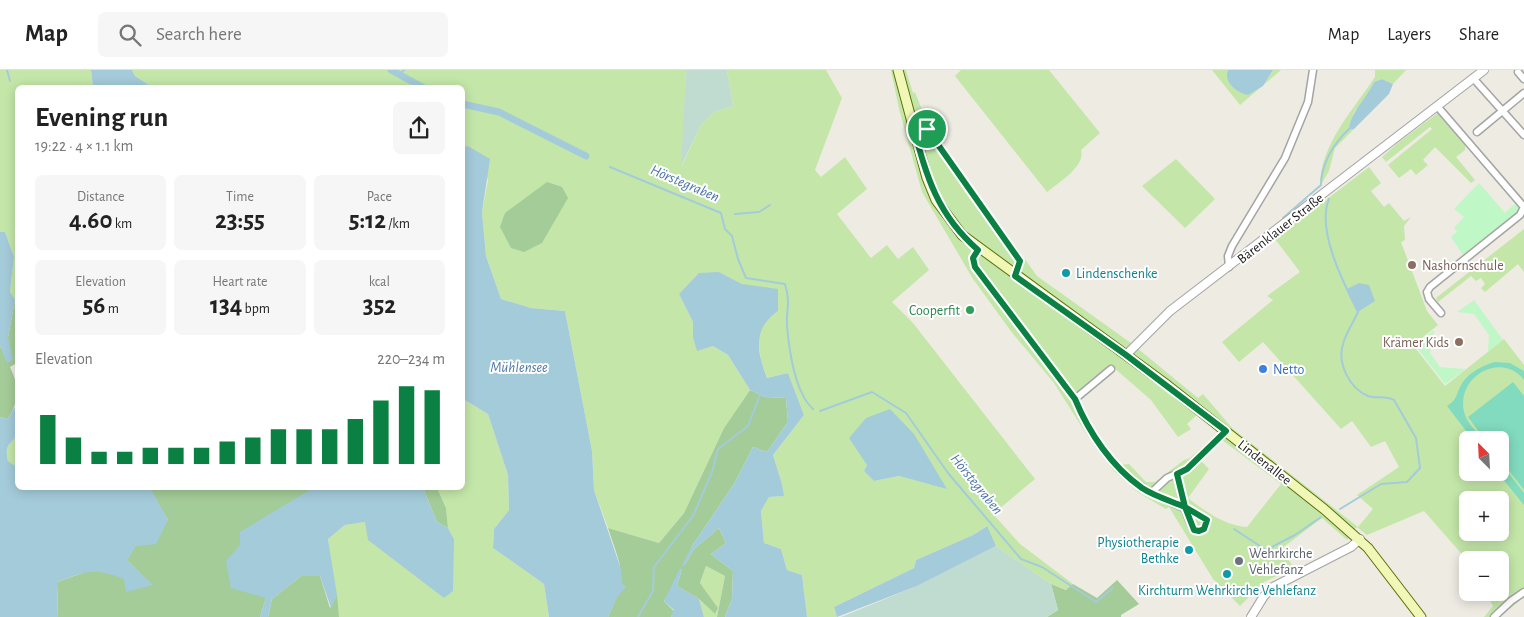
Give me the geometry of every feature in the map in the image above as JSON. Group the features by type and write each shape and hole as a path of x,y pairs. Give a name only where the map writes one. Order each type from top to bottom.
{"main road":[{"name":"Lindenallee","path":"898,70 927,178 936,200 962,235 978,250 1126,355 1226,431 1360,539 1421,617"}],"street":[{"path":"1228,267 1228,256 1232,246 1288,152 1308,102 1313,70"},
{"name":"Bärenklauer Straße","path":"1126,355 1170,311 1484,70"},
{"path":"1518,72 1524,79"},
{"path":"1473,78 1501,112 1524,135"},
{"path":"1477,132 1524,94"},
{"path":"1437,106 1524,207 1520,215 1430,286 1427,292 1429,299 1441,313"},
{"path":"913,126 927,129 1004,237 1020,261 1015,276"},
{"path":"978,250 973,258 975,267 1075,399 1085,424 1122,471 1151,493 1185,507 1177,474"},
{"path":"1075,399 1111,369"},
{"path":"1151,493 1167,478 1187,469 1226,431"},
{"path":"1255,615 1264,596 1274,587 1351,547 1360,539"},
{"path":"1494,617 1524,592"}],"green space":[{"path":"0,70 91,70 93,85 15,85 15,303 10,292 14,257 5,232 0,232"},
{"path":"132,70 686,70 682,165 701,125 714,112 733,106 727,70 826,70 842,98 815,170 821,177 845,157 867,189 837,214 871,258 887,245 898,259 913,247 929,270 892,302 913,323 1035,479 993,514 1020,544 1073,584 1067,590 1051,584 996,546 986,526 973,535 916,560 914,568 834,607 837,617 807,617 802,575 787,570 781,549 764,543 761,511 769,497 783,496 782,484 773,455 804,415 788,373 767,378 761,361 758,337 767,318 742,284 719,272 679,294 693,322 693,338 697,350 713,346 728,355 750,390 724,428 684,513 659,543 608,528 594,490 592,451 565,311 531,308 501,299 486,256 482,212 488,180 468,146 465,147 465,85 149,85 135,76","holes":["867,465 946,488 899,476 874,481 864,471"]},
{"path":"686,70 727,70 733,106 714,112 701,125 681,166"},
{"path":"891,70 906,70 913,93 915,92 928,125 1037,276 1131,343 1198,398 1203,394 1233,429 1358,527 1373,509 1357,495 1399,467 1385,441 1371,447 1352,421 1341,429 1263,342 1239,362 1222,342 1273,300 1267,296 1300,272 1275,239 1369,167 1381,183 1371,191 1384,207 1389,203 1404,221 1411,217 1404,226 1405,240 1401,242 1427,311 1438,325 1413,345 1445,386 1504,339 1524,365 1524,597 1500,617 1484,617 1493,606 1490,601 1509,601 1509,551 1459,551 1424,511 1367,535 1357,527 1347,540 1322,518 1281,549 1294,568 1264,582 1240,606 1213,579 1169,507 1166,509 1139,493 1114,471 1087,435 1054,383 1010,330 973,279 922,192 899,109","holes":["1112,366 1151,400 1178,437 1191,429 1187,424 1197,415 1218,433 1190,458 1184,460 1155,482 1146,482 1129,464 1120,465 1089,424 1076,395","1222,440 1281,484 1247,527 1223,521 1188,498 1209,469 1201,461"]},
{"path":"961,70 1049,70 1100,133 1081,150 1079,162 1070,174 1047,192 955,76"},
{"path":"1212,70 1228,70 1227,74 1262,86 1240,105"},
{"path":"1273,70 1281,70 1264,85"},
{"path":"1375,70 1406,70 1393,84 1382,79 1374,82 1369,95 1354,112 1349,129 1354,129 1335,148 1329,171 1320,186 1321,171 1332,142 1348,115 1375,77"},
{"path":"1439,112 1466,142 1465,150 1456,157 1475,180 1471,183 1435,147 1423,160 1428,165 1416,175 1411,169 1399,178 1388,165 1432,129 1430,127 1386,162 1382,157"},
{"path":"1176,159 1215,199 1185,228 1142,186"},
{"path":"547,182 562,187 568,198 542,243 524,252 511,248 500,227 505,213"},
{"path":"1479,183 1505,213 1517,202 1522,209 1463,255 1451,237 1457,232 1454,228 1464,217 1454,209"},
{"path":"1524,229 1524,272 1518,264 1485,292 1481,288 1485,284 1481,278 1476,281 1471,276 1438,302 1436,298"},
{"path":"15,300 15,364 10,367 15,379 15,405 8,419 0,417 0,346 1,348 8,337"},
{"path":"1474,300 1503,340 1488,352 1489,335 1474,314 1457,312"},
{"path":"1434,330 1430,353 1440,367 1466,369 1445,384 1415,345"},
{"path":"1494,362 1510,363 1524,371 1524,380 1514,371 1503,368 1492,368 1481,372 1472,380 1466,390 1463,402 1465,415 1476,431 1466,431 1447,406 1454,400 1463,382 1479,368"},
{"path":"1513,382 1524,396 1524,490 1509,471 1509,431 1478,431 1468,417"},
{"path":"750,390 765,397 786,398 788,422 767,452 753,447 734,484 692,546 684,566 694,549 719,528 726,543 711,554 733,571 732,599 725,617 717,617 725,576 706,566 700,583 718,608 715,614 699,599 677,586 682,569 664,601 674,611 671,617 608,617 618,591 621,572 608,528 659,543 684,513 724,428"},
{"path":"465,400 488,414 508,475 509,510 494,529 493,548 544,584 549,617 339,617 328,539 345,525 365,522 454,539 448,528 446,508 438,490 465,490"},
{"path":"15,439 15,466 8,461 7,453 11,442"},
{"path":"1509,474 1524,493 1524,505 1504,481 1509,481"},
{"path":"150,490 310,490 241,545 227,561 266,598 260,617 58,617 57,582 91,570 152,585 127,560 135,546 168,520"},
{"path":"424,490 438,490 446,508 448,528 437,522"},
{"path":"996,546 1051,584 1058,610 1047,617 841,617 917,586"},
{"path":"706,566 725,576 717,617 704,617 699,599 715,614 718,608 700,583"},
{"path":"301,576 320,576 330,608 337,595 339,617 268,617 272,599"},
{"path":"1117,580 1139,604 1121,615 1121,617 1047,617 1058,610 1051,584 1066,590 1073,584 1097,598"}],"water":[{"path":"91,70 132,70 135,76 149,85 93,85"},
{"path":"1228,70 1273,70 1263,86 1248,95 1240,92 1229,83 1227,79"},
{"path":"1382,79 1393,84 1389,94 1354,129 1349,129 1356,110 1374,82"},
{"name":"Mühlensee","path":"465,146 468,146 490,159 482,212 486,256 501,299 531,308 565,311 592,451 594,490 621,569 622,583 626,587 618,596 608,617 549,617 544,584 493,548 494,529 509,510 508,475 488,414 465,400"},
{"path":"0,232 5,232 14,257 10,292 15,300 8,337 13,360 7,363 0,346"},
{"path":"719,272 742,284 778,289 778,311 764,325 760,333 759,350 767,378 788,373 804,415 773,455 784,496 769,497 761,511 764,543 781,549 787,570 802,575 807,617 725,617 732,599 733,571 711,554 726,543 719,528 694,549 684,566 682,565 692,546 734,484 753,447 767,452 788,422 786,398 765,397 750,390 728,355 713,346 697,351 693,338 693,322 679,294 699,273"},
{"path":"1359,283 1369,285 1375,301 1358,312 1347,289"},
{"path":"15,407 15,439 9,445 7,453 8,461 15,466 15,490 152,490 168,520 156,544 136,546 127,560 153,585 126,592 124,579 105,573 83,573 57,582 58,617 0,617 0,417 8,419"},
{"path":"890,409 914,434 947,489 899,476 874,481 864,471 867,465 849,438 866,418"},
{"path":"310,490 424,490 437,522 448,528 454,539 453,591 444,598 368,540 365,522 345,525 328,539 337,595 331,608 320,576 301,576 272,599 268,617 260,617 266,598 231,588 226,561 240,545 240,532"},
{"path":"987,526 996,546 917,586 837,617 834,607 914,568 916,560 973,535"},
{"path":"680,568 682,569 677,586 699,599 704,617 671,617 674,610 664,601"}],"waterway":[{"path":"7,70 10,81"},
{"name":"Hörstegraben","path":"391,70 418,85"},
{"name":"Hörstegraben","path":"399,75 404,70"},
{"name":"Hörstegraben","path":"465,105 499,112 586,156"},
{"path":"1283,218 1321,185 1323,169 1329,154 1349,129"},
{"name":"Hörstegraben","path":"610,167 721,213 725,229 732,236 738,259 746,278 785,284 788,302 787,320 791,358 797,382 807,402 813,409"},
{"path":"1329,199 1326,212 1326,226 1333,257 1358,312 1343,344 1343,367 1350,381 1361,392 1371,397 1394,400 1416,438 1420,468 1407,482 1381,484 1340,509"},
{"path":"735,214 759,212 770,205"},
{"name":"Hörstegraben","path":"820,411 872,392 906,413 948,473 1021,559 1042,567 1096,602 1113,588"},
{"path":"638,617 653,591 654,567 693,516 712,472 718,449 748,426 760,395"},
{"path":"1234,529 1266,550 1295,535 1321,517"}],"place":[{"name":"Nashornschule","path":"1412,265"},
{"name":"Lindenschenke","path":"1066,273"},
{"name":"Cooperfit","path":"970,310"},
{"name":"Krämer Kids","path":"1459,342"},
{"name":"Netto","path":"1263,369"},
{"name":"Physiotherapie Bethke","path":"1189,550"},
{"name":"Wehrkirche Vehlefanz","path":"1239,561"},
{"name":"Kirchturm Wehrkirche Vehlefanz","path":"1227,574"}],"route":[{"path":"927,129 913,126 927,178 936,200 948,218 978,250 973,258 975,267 1075,399 1085,424 1122,471 1143,489 1185,507 1194,530 1204,529 1207,520 1185,507 1177,474 1187,469 1226,431 1182,396 1015,276 1020,261 927,129"}]}
